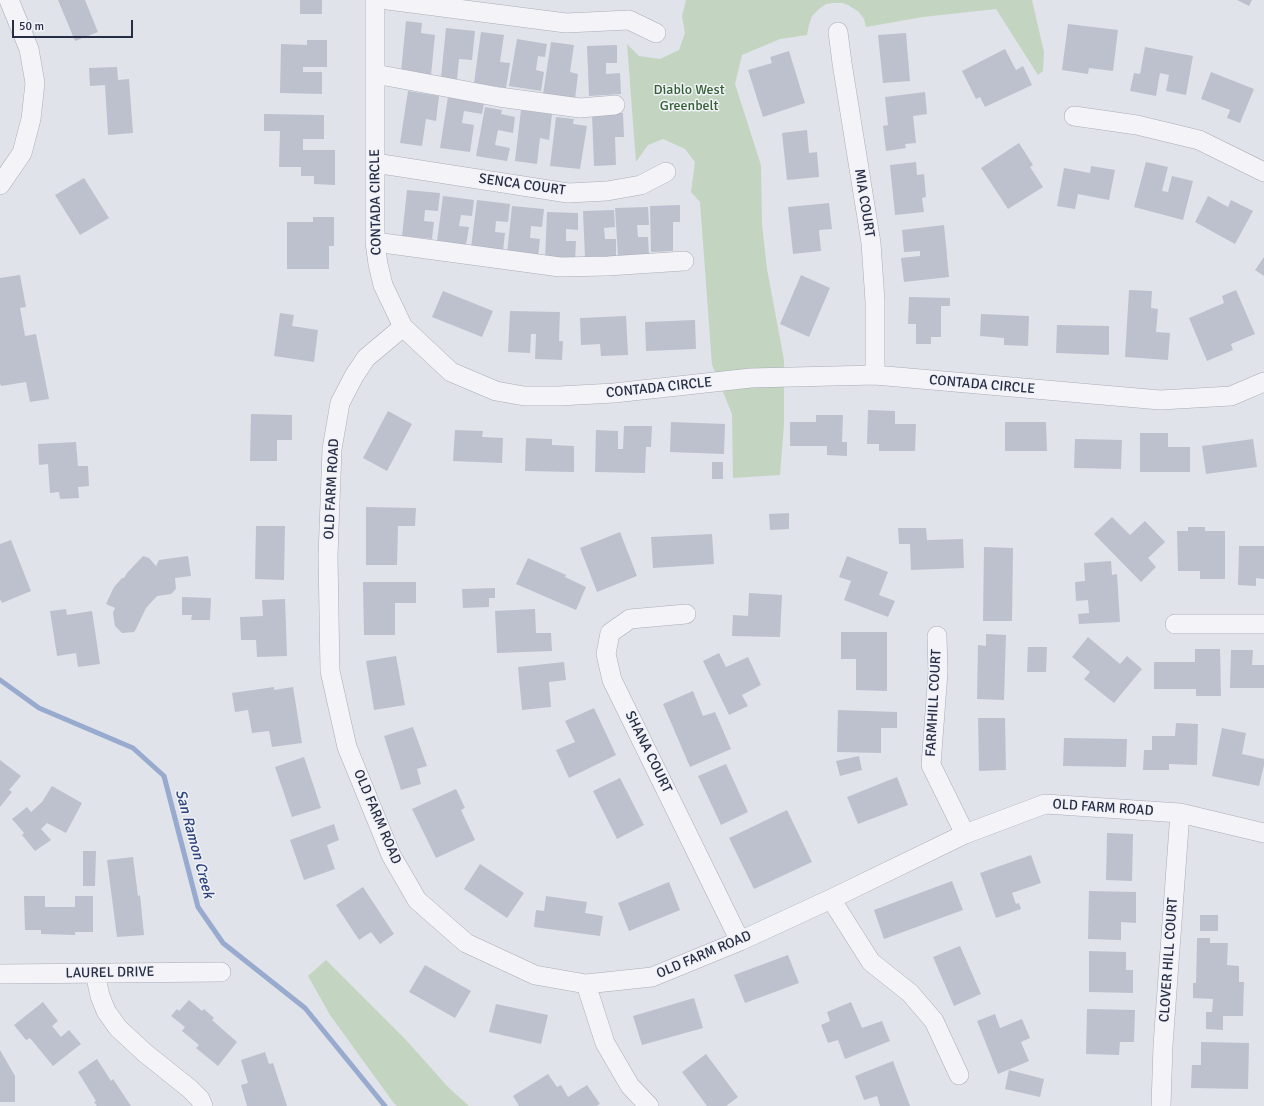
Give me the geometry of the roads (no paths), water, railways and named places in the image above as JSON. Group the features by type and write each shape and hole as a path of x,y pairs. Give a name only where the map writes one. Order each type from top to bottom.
{"street":[{"path":"0,185 22,153 31,120 35,83 29,49 9,0"},
{"name":"CONTADA CIRCLE","path":"374,0 375,242 383,285 403,327 451,372 496,391 524,396 614,393 751,378 876,376 1160,400 1232,396 1264,382"},
{"path":"388,0 566,23 628,20 656,33"},
{"name":"MIA COURT","path":"838,32 871,243 875,301 876,376"},
{"path":"375,74 499,97 580,108 615,105"},
{"path":"1074,116 1136,125 1199,140 1264,172"},
{"name":"SENCA COURT","path":"375,163 568,193 607,191 641,185 666,172"},
{"path":"375,242 560,267 608,266 684,261"},
{"name":"OLD FARM ROAD","path":"403,327 366,358 354,376 340,403 332,449 328,556 330,671 347,747 391,855 417,900 466,943 535,975 586,984 652,977 740,941 965,834 1045,804 1180,813 1264,833"},
{"name":"SHANA COURT","path":"686,614 630,619 610,633 606,654 612,680 740,941"},
{"path":"1175,624 1264,624"},
{"name":"FARMHILL COURT","path":"937,636 938,672 931,765 965,834"},
{"name":"CLOVER HILL COURT","path":"1161,1106 1163,1045 1180,813"},
{"path":"831,899 872,962 910,993 934,1021 959,1075"},
{"name":"LAUREL DRIVE","path":"0,974 221,972"},
{"path":"95,973 100,996 106,1011 118,1028 145,1053 190,1089 200,1099 203,1106"},
{"path":"586,984 605,1043 630,1086 649,1106"}],"waterway":[{"name":"San Ramon Creek","path":"0,680 39,708 133,748 164,776 198,907 223,943 305,1008 385,1106"}],"park label":[{"name":"Diablo West Greenbelt","path":"689,98"}]}
